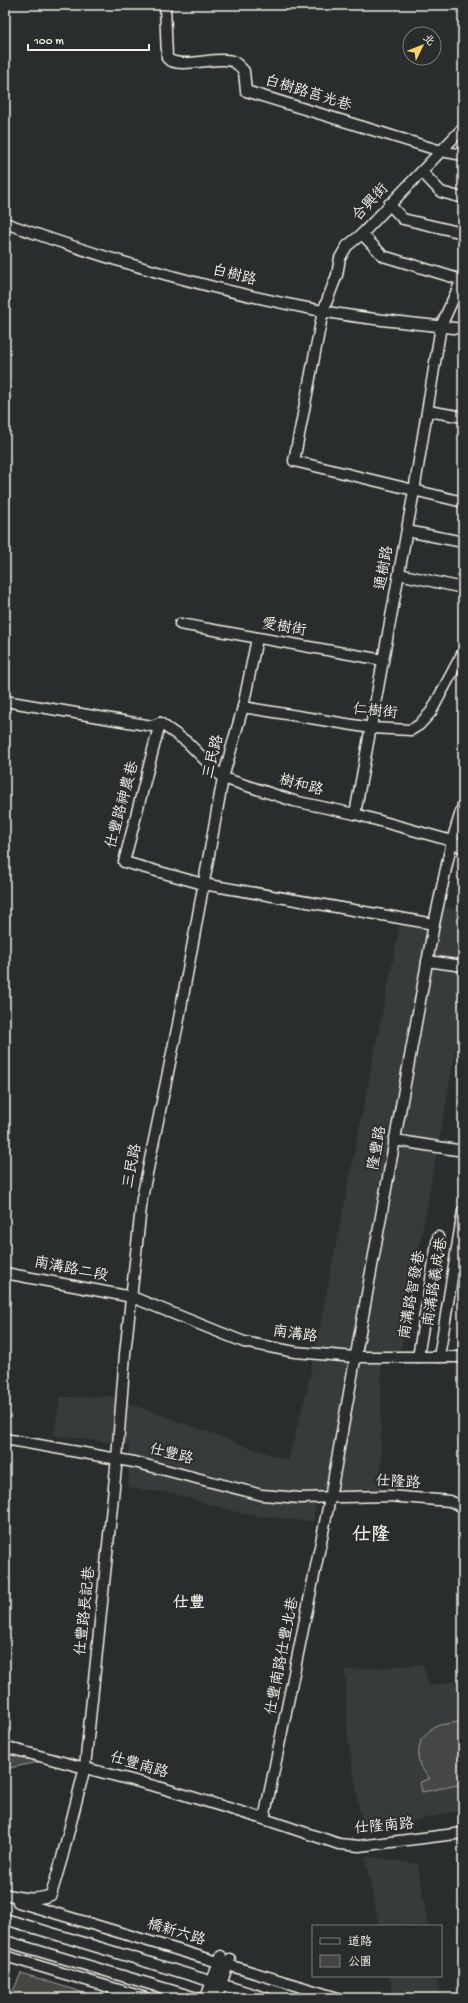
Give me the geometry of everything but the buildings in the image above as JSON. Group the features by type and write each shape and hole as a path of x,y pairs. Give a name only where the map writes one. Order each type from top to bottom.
{"street":[{"name":"白樹路莒光巷","path":"165,5 167,58 170,61 178,63 218,60 234,61 244,71 246,91 441,151"},
{"name":"合興街","path":"414,491 294,461 324,311 340,258 347,246 362,234 463,128"},
{"path":"441,151 463,155"},
{"path":"422,172 441,192 463,198"},
{"path":"389,204 403,219 463,233"},
{"name":"白樹路","path":"5,223 166,274 244,295 324,311 463,329"},
{"path":"362,234 383,256 462,279"},
{"name":"通樹路","path":"356,814 428,411 441,326 462,279"},
{"path":"428,411 463,417"},
{"path":"414,491 463,502"},
{"path":"407,531 463,542"},
{"path":"399,574 463,588"},
{"name":"愛樹街","path":"180,624 383,660"},
{"name":"三民路","path":"117,1458 121,1387 142,1198 178,1024 224,778 243,707 257,638"},
{"name":"仁樹街","path":"243,707 371,728 411,730 419,725 431,712 463,652"},
{"path":"5,701 152,726 160,722"},
{"name":"樹和路","path":"160,722 187,742 224,778 294,801 356,814 452,841 463,848"},
{"name":"仕豐路神農巷","path":"160,722 124,862 204,884"},
{"name":"隆豐路","path":"330,1498 434,924 452,841 463,805"},
{"path":"204,884 434,924"},
{"path":"427,961 463,966"},
{"path":"394,1140 463,1151"},
{"name":"南溝路義成巷","path":"439,1357 463,1211"},
{"name":"南溝路智發巷","path":"418,1357 438,1237"},
{"name":"南溝路二段","path":"5,1273 132,1297"},
{"name":"南溝路","path":"132,1297 244,1342 295,1352 355,1357 463,1357"},
{"name":"仕豐路","path":"5,1439 117,1458 173,1471 257,1494 281,1497 330,1498"},
{"name":"仕豐路長記巷","path":"5,1894 22,1899 51,1895 62,1858 85,1767 117,1458"},
{"name":"仕隆路","path":"330,1498 390,1496 450,1501 463,1507"},
{"name":"仕豐南路仕豐北巷","path":"264,1819 330,1498"},
{"name":"仕豐南路","path":"5,1747 85,1767 264,1819"},
{"name":"仕隆南路","path":"264,1819 339,1844 359,1846 463,1833"},
{"name":"橋新六路","path":"5,1898 225,1960 338,1998"},
{"path":"5,1919 266,1998"},
{"path":"5,1941 197,1998"},
{"path":"5,1956 146,1998"},
{"path":"206,1998 216,1983 225,1960"},
{"path":"216,1983 216,1998"}],"shaded area":[{"path":"442,906 463,911 463,1010 400,1353 381,1354 381,1491 317,1493 313,1522 243,1514 171,1493 128,1488 129,1445 54,1435 60,1397 109,1396 288,1461 307,1390 400,924 440,929"},
{"path":"423,1664 429,1686 463,1680 463,1810 363,1832 348,1739 345,1670"},
{"path":"365,1856 418,1864 428,1925 379,1925"},
{"path":"389,1977 437,1977 440,1998 394,1998"}],"green space":[{"path":"463,1721 463,1784 422,1792 420,1782 430,1779 420,1766 418,1756 421,1740 434,1726"},
{"path":"5,1753 38,1762 5,1769"},
{"path":"21,1973 100,1998 10,1998"}],"district":[{"name":"仕隆","path":"371,1536"},
{"name":"仕豐","path":"189,1604"}]}
